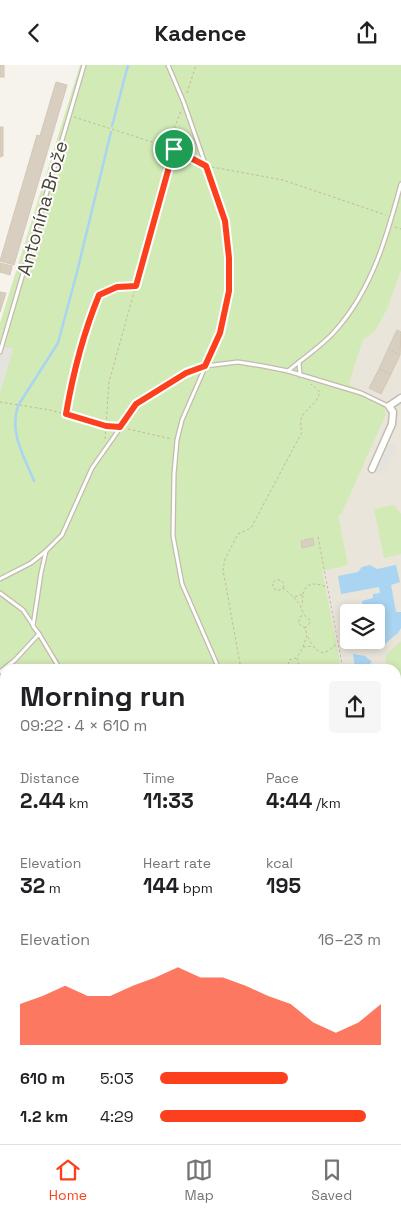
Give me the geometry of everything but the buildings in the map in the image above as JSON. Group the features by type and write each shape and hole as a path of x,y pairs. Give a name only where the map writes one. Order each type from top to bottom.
{"street":[{"path":"372,469 392,425 393,412 389,406 401,399"}],"lane":[{"name":"Antonína Brože","path":"0,352 84,65"},
{"path":"168,65 184,103 225,221 229,291 220,333 182,420 176,440 174,475 173,536 182,584 217,664"},
{"path":"288,371 335,332 358,301 372,273 390,225 401,184"},
{"path":"0,579 31,563 62,535 92,468 136,404 186,373 205,366 238,362 288,371 360,393 389,406"},
{"path":"299,362 299,375"},
{"path":"33,626 46,551"},
{"path":"0,593 23,610 57,664"},
{"path":"10,664 39,634"}],"path":[{"path":"104,450 109,381 174,149 174,129 196,65"},
{"path":"69,115 174,149 206,166 282,180 392,217"},
{"path":"390,225 401,229"},
{"path":"66,414 78,355 87,323 99,295 117,287 136,286"},
{"path":"240,664 223,570 225,559 238,534 251,528 302,432 301,416 318,399 320,392 299,375"},
{"path":"0,402 50,409 106,426 120,427 176,440"},
{"path":"318,537 342,664"},
{"path":"282,589 284,585 281,580 274,581 272,586 275,590 282,589 294,597 304,615 310,620 310,623 305,627"},
{"path":"301,607 303,594 307,586 314,583 328,587"},
{"path":"294,597 303,594"},
{"path":"304,615 301,616 298,623 305,627 312,646 319,652 329,651 338,643"},
{"path":"299,664 297,658 307,635"},
{"path":"303,647 312,646"},
{"path":"288,664 289,660 297,658"}],"shaded area":[{"path":"401,271 401,664 253,664 382,401 349,384 363,340 375,331 387,310"},
{"path":"2,346 13,349 0,393 0,352"},
{"path":"390,443 397,446 383,475 376,471"}],"green space":[{"path":"80,65 401,65 401,271 387,310 375,331 363,340 349,384 382,401 386,414 341,515 338,515 348,565 322,571 340,664 0,664 0,323"},
{"path":"394,505 401,514 401,554 384,558 374,509"},
{"path":"401,641 401,664 386,664 385,656"}],"water":[{"path":"370,565 377,569 396,565 400,582 391,585 396,612 401,612 401,628 385,645 385,604 362,604 362,601 373,598 373,594 380,593 379,587 341,594 338,576 358,572 362,567"},
{"path":"353,654 365,656 372,662 370,664 354,664"}],"waterway":[{"path":"112,126 128,65"},
{"path":"19,404 58,343 111,132"},
{"path":"18,406 15,426 16,435 34,481"}],"route":[{"path":"174,149 206,166 225,221 229,258 229,291 220,333 205,366 186,373 136,404 120,427 106,426 66,414 78,355 87,323 99,295 117,287 136,286 174,149"}]}
